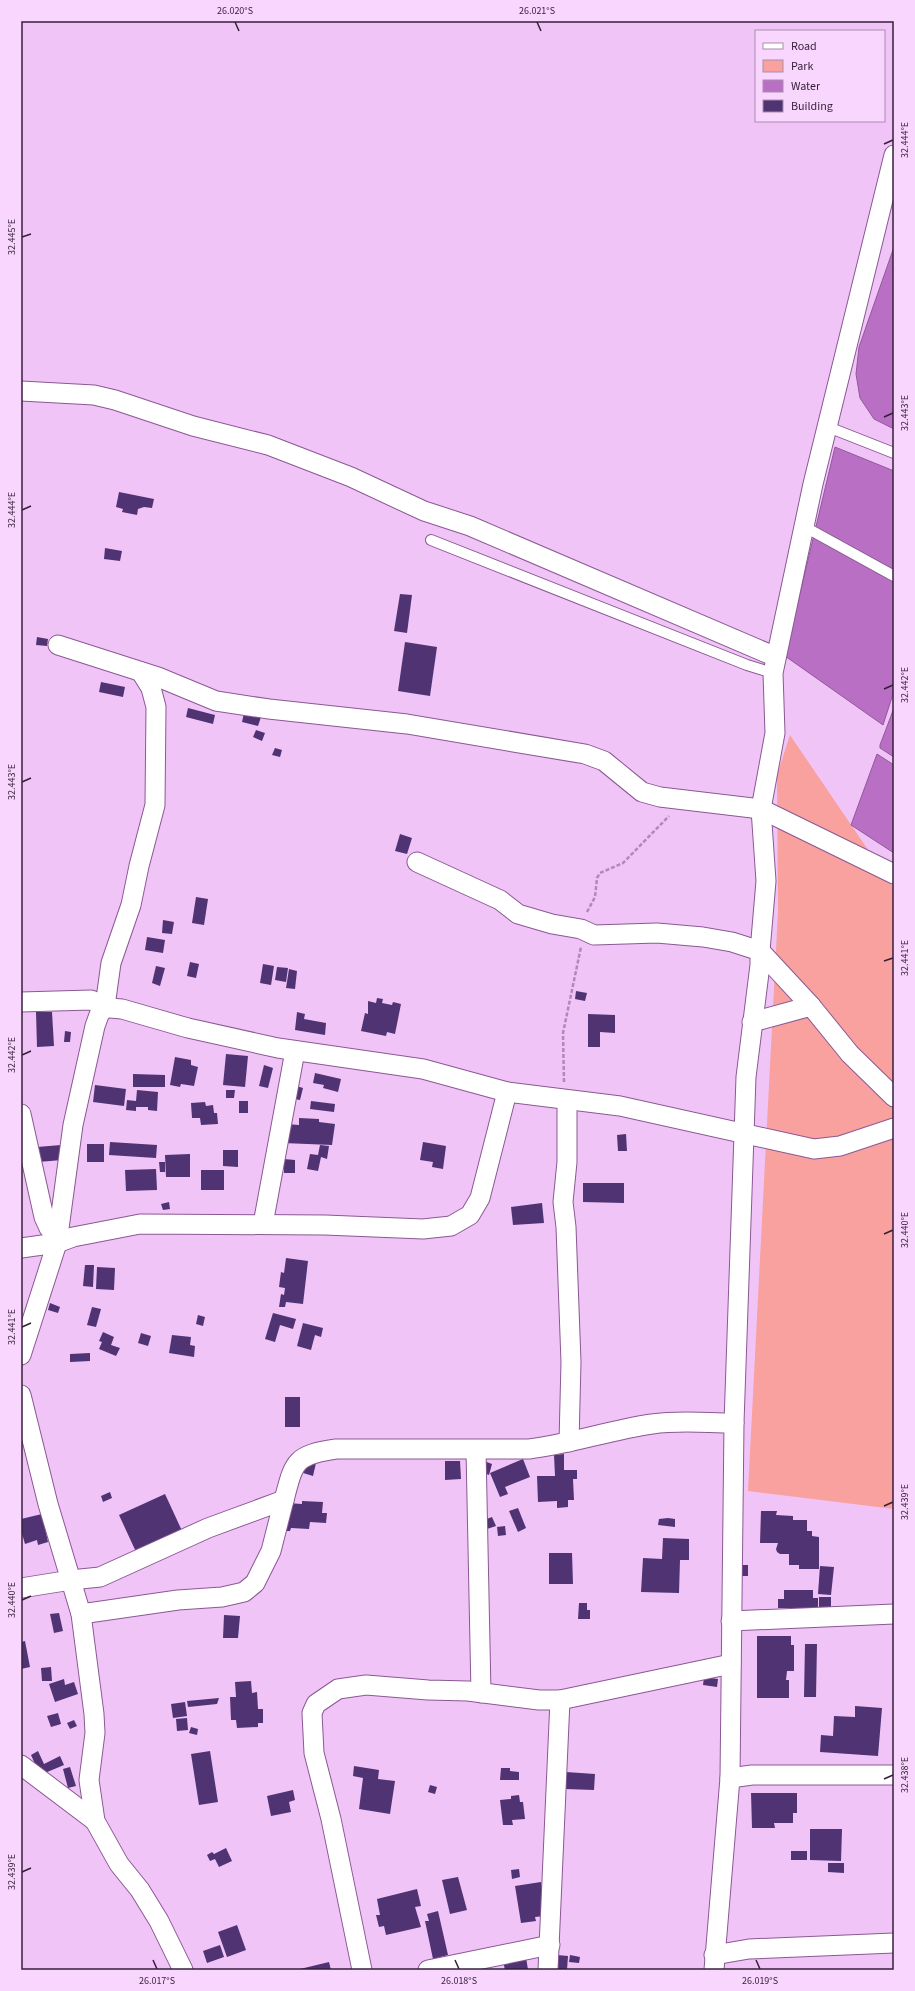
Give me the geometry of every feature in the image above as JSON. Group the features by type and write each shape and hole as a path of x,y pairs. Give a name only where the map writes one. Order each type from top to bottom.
{"street":[{"path":"894,155 804,527 775,665 775,732 761,809 766,881 760,965 746,1077 734,1423 730,1778 714,1962 750,1949 894,1943"},
{"path":"21,391 94,395 115,400 193,426 268,445 351,477 424,511 470,526 775,665"},
{"path":"58,645 141,672 216,701 269,709 406,724 586,754 604,761 642,792 660,797 761,809 894,874"},
{"path":"21,1355 57,1240 73,1125 95,1026 105,1006 111,963 130,905 138,866 155,805 156,707 151,688 141,672"},
{"path":"417,862 500,900 518,914 552,924 581,929 594,935 657,933 703,937 732,942 760,951 811,1006 850,1054 894,1097"},
{"path":"21,1002 91,1000 105,1006 122,1009 188,1028 295,1051 423,1069 507,1092 567,1101 620,1106 814,1149 826,1149 840,1146 894,1128"},
{"path":"752,1022 811,1006"},
{"path":"263,1224 295,1051"},
{"path":"21,1248 140,1224 263,1224 423,1228 451,1226 470,1215 480,1198 507,1092"},
{"path":"567,1101 567,1162 563,1202 566,1227 571,1362 569,1442"},
{"path":"21,1114 44,1216 49,1228 57,1240"},
{"path":"21,1395 48,1504 82,1614 94,1714 95,1733 89,1780 95,1822 119,1864 140,1890 159,1921 183,1970"},
{"path":"82,1614 178,1600 222,1597 244,1592 255,1583 271,1551 292,1468 303,1457 315,1452 336,1449 530,1449 569,1442 596,1434 653,1424 734,1423"},
{"path":"476,1450 481,1693"},
{"path":"21,1588 100,1577 208,1528 284,1500"},
{"path":"731,1621 894,1614"},
{"path":"362,1970 331,1818 314,1753 312,1713 316,1704 338,1689 366,1685 481,1693 538,1700 560,1700 731,1664"},
{"path":"548,1970 550,1945 550,1879 560,1700"},
{"path":"21,1765 95,1822"},
{"path":"730,1778 752,1776 894,1775"},
{"path":"428,1970 550,1945"}],"lane":[{"path":"828,427 894,453"},
{"path":"804,527 894,576"},
{"path":"431,540 747,665 775,665"}],"green space":[{"path":"790,735 894,888 894,1509 748,1491 778,911 777,775"}],"water":[{"path":"894,247 894,429 874,419 860,398 856,374 859,347"},
{"path":"835,447 894,471 894,691 883,725 785,656"},
{"path":"894,708 894,757 880,748 880,745"},
{"path":"877,754 894,765 894,853 851,825"}],"building":[{"path":"119,492 154,499 152,508 144,507 138,509 137,515 122,512 123,509 116,507"},
{"path":"105,548 122,551 120,561 104,559"},
{"path":"400,594 412,595 407,633 394,631"},
{"path":"37,637 48,639 47,646 36,645"},
{"path":"405,642 437,647 430,696 398,691"},
{"path":"101,682 125,687 123,697 99,692"},
{"path":"188,708 215,715 213,724 186,717"},
{"path":"244,713 261,717 258,726 242,722"},
{"path":"256,730 265,733 262,741 253,737"},
{"path":"275,748 282,750 280,757 272,755"},
{"path":"400,834 412,838 407,854 395,851"},
{"path":"196,897 208,899 204,925 192,923"},
{"path":"163,920 174,922 172,934 162,933"},
{"path":"147,937 165,940 163,953 145,950"},
{"path":"190,962 199,964 196,978 187,976"},
{"path":"263,964 274,966 271,985 260,983"},
{"path":"156,966 165,968 160,986 152,983"},
{"path":"277,967 288,968 286,982 275,980"},
{"path":"289,969 297,971 295,989 286,988"},
{"path":"576,991 587,993 585,1001 575,999"},
{"path":"377,998 383,999 382,1003 392,1005 393,1002 401,1004 395,1034 387,1032 386,1036 361,1031 365,1013 368,1014 368,1001 376,1003"},
{"path":"36,1012 52,1012 54,1046 37,1047"},
{"path":"297,1012 305,1014 304,1019 326,1023 325,1035 295,1030"},
{"path":"588,1014 615,1015 615,1033 600,1032 600,1047 588,1047"},
{"path":"65,1031 71,1032 70,1042 64,1042"},
{"path":"226,1054 248,1056 245,1087 223,1085"},
{"path":"175,1057 191,1060 191,1065 198,1067 194,1086 181,1084 180,1087 170,1085"},
{"path":"264,1065 273,1068 268,1088 259,1086"},
{"path":"315,1073 341,1079 338,1092 323,1088 324,1085 313,1083"},
{"path":"133,1074 165,1075 165,1087 133,1087"},
{"path":"95,1085 126,1089 124,1106 93,1102"},
{"path":"293,1085 303,1088 300,1100 290,1098"},
{"path":"137,1090 158,1092 157,1111 148,1110 148,1107 136,1107 136,1111 126,1110 127,1100 136,1101"},
{"path":"226,1090 235,1090 234,1098 226,1098"},
{"path":"239,1101 248,1101 248,1113 239,1113"},
{"path":"311,1101 335,1104 334,1112 310,1109"},
{"path":"205,1102 206,1106 213,1105 214,1113 217,1113 218,1124 201,1125 200,1118 192,1118 191,1103"},
{"path":"299,1118 319,1119 319,1122 335,1124 332,1145 283,1143 286,1124 299,1125"},
{"path":"626,1134 627,1151 618,1151 617,1135"},
{"path":"110,1142 157,1145 156,1158 109,1155"},
{"path":"423,1142 446,1146 443,1169 432,1167 433,1162 420,1160"},
{"path":"87,1144 104,1144 104,1162 87,1162"},
{"path":"61,1145 62,1160 38,1162 37,1147"},
{"path":"320,1145 329,1146 327,1159 321,1157 318,1171 307,1169 310,1154 318,1155"},
{"path":"223,1150 238,1150 238,1167 223,1166"},
{"path":"190,1154 190,1177 166,1177 165,1155"},
{"path":"284,1159 295,1160 295,1173 284,1173"},
{"path":"159,1162 165,1162 165,1172 160,1172"},
{"path":"156,1169 157,1190 126,1191 125,1170"},
{"path":"201,1170 224,1170 224,1190 201,1190"},
{"path":"583,1183 624,1183 624,1203 583,1202"},
{"path":"169,1202 170,1209 163,1210 161,1204"},
{"path":"542,1203 544,1223 513,1225 511,1207"},
{"path":"286,1258 308,1261 303,1304 286,1302 285,1307 279,1307 281,1294 284,1295 285,1288 279,1287 281,1272 284,1273"},
{"path":"85,1265 94,1265 93,1287 83,1286"},
{"path":"97,1267 115,1268 114,1290 96,1289"},
{"path":"50,1303 60,1307 58,1313 48,1310"},
{"path":"92,1307 101,1309 96,1327 87,1325"},
{"path":"273,1313 296,1319 293,1329 280,1325 275,1342 265,1339"},
{"path":"198,1315 205,1317 203,1326 196,1324"},
{"path":"303,1323 323,1328 321,1337 315,1335 311,1350 297,1346"},
{"path":"103,1332 114,1337 111,1345 120,1348 116,1356 99,1349 102,1342 99,1341"},
{"path":"141,1333 151,1336 148,1346 138,1343"},
{"path":"172,1335 191,1337 190,1345 195,1346 194,1357 169,1353"},
{"path":"90,1353 90,1361 70,1362 70,1354"},
{"path":"285,1397 300,1397 300,1427 285,1427"},
{"path":"564,1454 564,1470 577,1470 577,1479 573,1479 574,1500 568,1500 568,1507 557,1508 557,1501 538,1502 537,1476 555,1476 554,1455"},
{"path":"303,1459 316,1463 313,1476 300,1472"},
{"path":"523,1459 530,1477 505,1487 508,1494 500,1497 490,1473"},
{"path":"445,1461 460,1461 461,1479 445,1480"},
{"path":"484,1461 492,1464 489,1475 481,1472"},
{"path":"110,1492 112,1498 103,1502 101,1496"},
{"path":"165,1494 183,1533 137,1554 119,1515"},
{"path":"302,1501 323,1502 322,1513 327,1513 326,1523 310,1522 309,1529 291,1528 290,1531 281,1531 288,1503 302,1504"},
{"path":"518,1508 526,1528 518,1532 509,1511"},
{"path":"761,1511 777,1511 776,1515 793,1516 793,1520 807,1520 807,1531 812,1531 812,1536 819,1537 819,1569 799,1569 799,1565 789,1565 789,1554 780,1554 777,1552 776,1549 778,1543 760,1543"},
{"path":"42,1514 48,1542 38,1545 37,1540 25,1544 21,1530 21,1519"},
{"path":"492,1517 496,1526 487,1529 484,1520"},
{"path":"659,1519 675,1519 675,1527 658,1525"},
{"path":"505,1526 506,1535 498,1536 497,1527"},
{"path":"663,1538 689,1539 689,1560 680,1560 679,1593 641,1592 643,1558 662,1559"},
{"path":"549,1553 572,1553 573,1584 549,1584"},
{"path":"742,1565 748,1565 748,1576 742,1576"},
{"path":"820,1566 834,1567 831,1595 818,1594"},
{"path":"784,1590 813,1590 813,1598 818,1598 818,1608 778,1608 778,1599 784,1599"},
{"path":"819,1597 831,1597 831,1608 819,1608"},
{"path":"579,1603 587,1603 587,1610 590,1610 590,1619 578,1619"},
{"path":"59,1613 63,1631 54,1633 50,1614"},
{"path":"224,1615 240,1616 238,1638 223,1638"},
{"path":"757,1636 791,1636 791,1645 794,1645 794,1671 787,1671 786,1680 789,1680 789,1698 757,1698"},
{"path":"25,1641 30,1667 21,1669 21,1642"},
{"path":"805,1644 817,1644 816,1697 804,1697"},
{"path":"51,1667 52,1681 42,1681 41,1668"},
{"path":"704,1677 718,1679 717,1687 703,1685"},
{"path":"64,1679 65,1685 74,1682 78,1694 55,1702 49,1684"},
{"path":"251,1681 252,1693 257,1692 258,1709 263,1709 263,1723 258,1723 258,1727 237,1728 236,1720 231,1720 230,1697 236,1697 235,1682"},
{"path":"219,1698 217,1704 188,1707 187,1701"},
{"path":"185,1702 187,1716 173,1718 171,1704"},
{"path":"855,1706 882,1708 878,1756 820,1752 821,1735 833,1736 834,1716 855,1717"},
{"path":"58,1713 61,1724 51,1727 47,1716"},
{"path":"187,1718 188,1730 177,1731 176,1719"},
{"path":"74,1720 77,1726 70,1729 67,1723"},
{"path":"191,1727 198,1729 197,1735 189,1733"},
{"path":"38,1751 44,1764 60,1756 64,1765 40,1775 31,1755"},
{"path":"210,1751 218,1802 199,1805 191,1754"},
{"path":"354,1766 379,1770 378,1779 395,1781 390,1814 359,1809 363,1778 353,1776"},
{"path":"70,1767 76,1786 68,1788 63,1769"},
{"path":"501,1768 510,1768 510,1771 519,1772 519,1780 500,1780"},
{"path":"566,1772 595,1774 594,1790 565,1789"},
{"path":"430,1785 437,1787 435,1794 428,1792"},
{"path":"293,1790 295,1800 289,1802 291,1812 271,1816 267,1796"},
{"path":"751,1793 797,1793 797,1813 793,1813 793,1823 774,1823 775,1828 752,1828"},
{"path":"519,1795 520,1802 523,1802 525,1819 512,1820 513,1825 503,1825 500,1800 511,1799 511,1796"},
{"path":"810,1829 842,1829 841,1861 810,1860"},
{"path":"226,1848 232,1861 219,1867 215,1859 210,1861 207,1855 212,1852 214,1854"},
{"path":"791,1851 807,1851 807,1860 791,1860"},
{"path":"828,1863 844,1863 844,1873 828,1872"},
{"path":"519,1869 520,1877 512,1879 511,1870"},
{"path":"458,1877 467,1910 450,1914 442,1880"},
{"path":"541,1882 545,1916 535,1917 536,1921 521,1923 515,1886"},
{"path":"417,1889 421,1906 415,1907 421,1927 386,1935 384,1926 379,1927 376,1915 380,1915 377,1899"},
{"path":"438,1911 448,1955 433,1959 425,1921 429,1921 427,1914"},
{"path":"237,1925 246,1950 227,1957 218,1932"},
{"path":"220,1945 224,1957 207,1963 203,1951"},
{"path":"557,1955 568,1956 567,1970 555,1970"},
{"path":"570,1955 580,1957 579,1963 569,1962"},
{"path":"526,1957 528,1970 505,1970 503,1961"},
{"path":"329,1962 331,1970 300,1969"}]}
